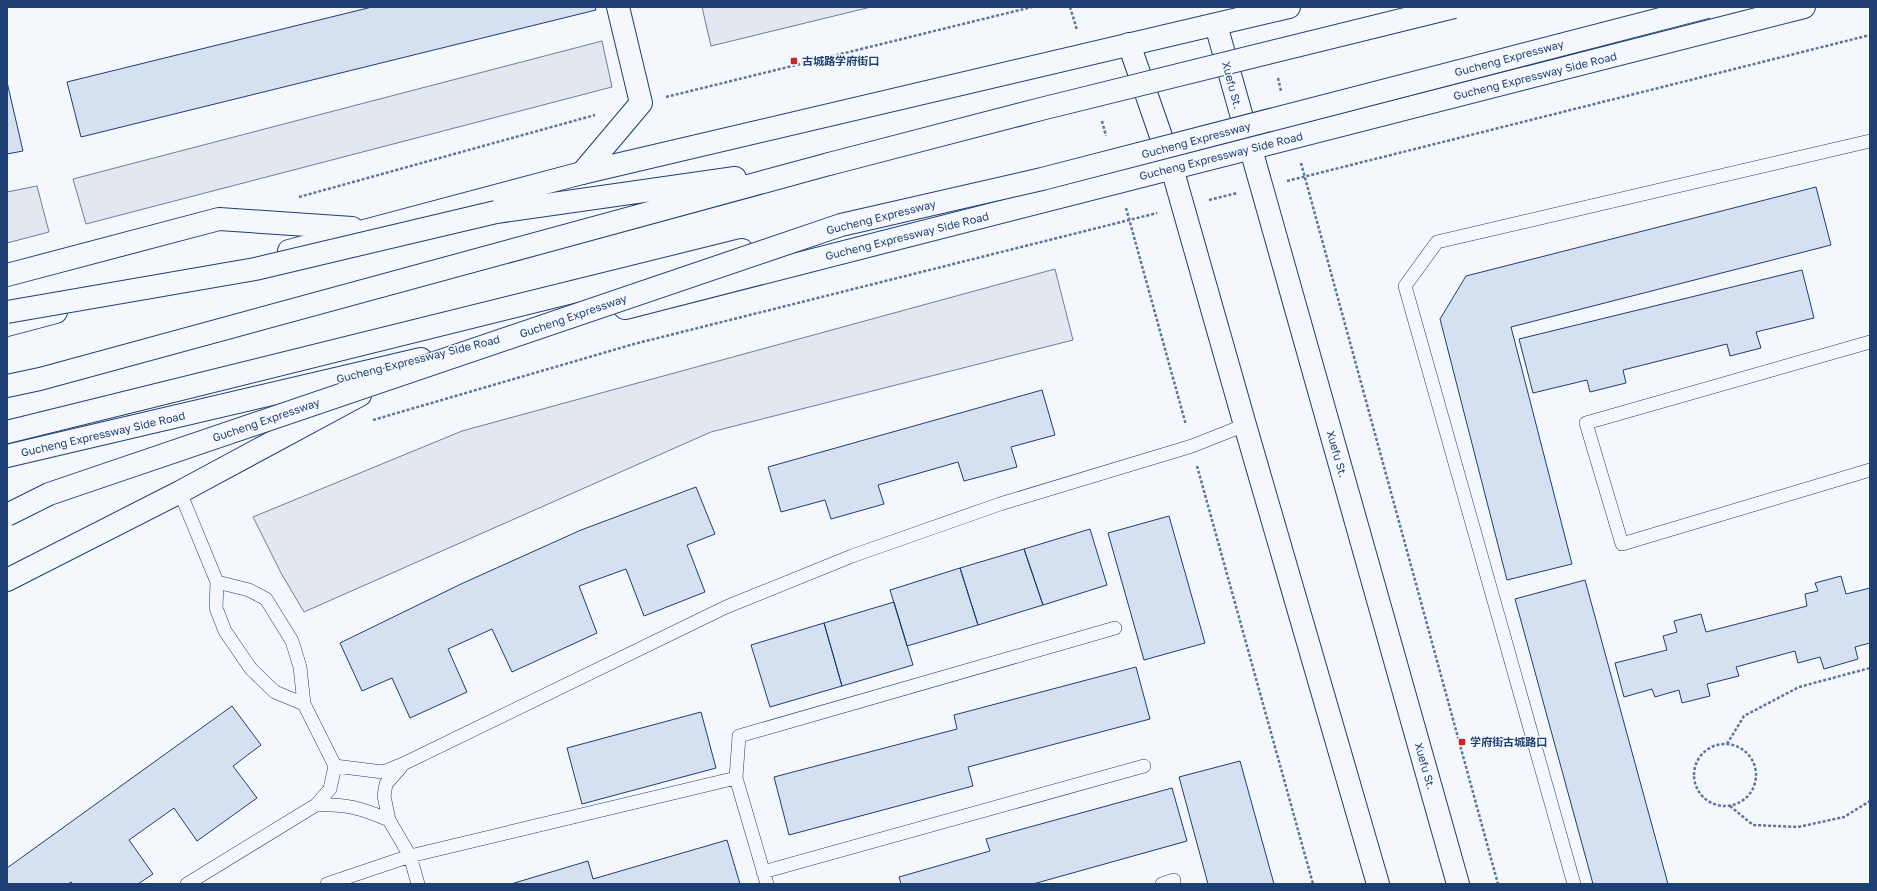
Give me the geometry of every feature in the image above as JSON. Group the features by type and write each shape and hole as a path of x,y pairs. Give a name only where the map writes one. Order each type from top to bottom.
{"main road":[{"path":"582,173 641,103 618,7"},
{"path":"7,325 582,173 1288,7"},
{"path":"7,386 48,377 829,164 1041,109 1454,7"},
{"name":"Gucheng Expressway","path":"7,515 49,494 841,225 1042,179 1707,7"},
{"name":"Gucheng Expressway Side Road","path":"7,456 430,357 1804,7"},
{"name":"Xuefu St.","path":"1216,25 1458,884"},
{"path":"1129,44 1172,168 1378,884"},
{"path":"7,312 255,269 496,212 829,164"},
{"path":"7,275 219,218 369,229"},
{"path":"7,432 841,225"},
{"path":"7,580 180,492 430,357"}],"lane":[{"path":"1574,884 1405,286 1437,242 1870,141"},
{"path":"1870,342 1586,423 1622,544 1870,470"},
{"path":"335,766 383,772 403,764 726,607 845,559 1000,504 1192,446 1245,425"},
{"path":"180,492 217,582 216,608 225,631 251,669 275,692 304,704"},
{"path":"187,884 316,805 330,789 335,766 304,704 300,667 292,641 266,599 249,590 217,582"},
{"path":"1115,628 739,736 736,778 765,878 1144,766"},
{"path":"403,764 386,784 384,796 389,820 410,856 418,884"},
{"path":"327,884 410,856 736,778"},
{"path":"316,805 343,804 370,812 389,820"},
{"path":"1162,884 1174,880"}],"path":[{"path":"366,424 380,417 634,344 1870,35"},
{"path":"1276,72 1282,94"},
{"path":"1294,138 1498,884"},
{"path":"1727,744 1744,716 1799,687 1870,668"},
{"path":"1727,744 1737,746 1746,751 1753,759 1756,769 1757,778 1754,789 1748,797 1740,803 1730,806 1719,806 1710,802 1702,796 1696,787 1694,776 1695,766 1700,757 1707,750 1716,745 1727,744"},
{"path":"1730,806 1753,825 1798,828 1844,817 1870,801"}],"shaded area":[{"path":"702,7 871,7 711,46"},
{"path":"602,41 612,87 86,224 73,179"},
{"path":"37,186 49,232 7,243 7,192"},
{"path":"1055,269 1073,340 711,432 304,612 281,573 253,517 462,431"}],"building":[{"path":"372,7 595,7 596,10 81,137 67,82"},
{"path":"7,82 23,151 7,154"},
{"path":"1816,187 1831,245 1511,327 1572,564 1507,580 1440,319 1466,276"},
{"path":"1802,270 1814,318 1756,332 1761,348 1730,356 1727,344 1623,370 1626,383 1590,392 1587,380 1533,393 1519,339"},
{"path":"1042,390 1055,435 1011,447 1017,467 964,481 958,462 878,485 884,504 831,519 825,500 781,512 768,467"},
{"path":"696,487 715,534 687,545 705,592 644,616 626,569 579,586 597,633 512,672 492,629 448,649 467,692 410,718 392,678 362,691 340,643 461,584 581,530"},
{"path":"1169,516 1205,643 1144,660 1108,533"},
{"path":"1090,529 1107,585 1043,605 1024,549"},
{"path":"1024,549 1043,605 978,625 960,568"},
{"path":"960,568 978,625 907,646 890,590"},
{"path":"1841,576 1846,594 1870,588 1870,643 1855,647 1858,659 1824,669 1820,657 1798,663 1795,651 1736,667 1739,676 1707,684 1710,696 1682,703 1679,690 1655,697 1652,689 1624,697 1615,663 1667,650 1663,636 1677,632 1674,621 1701,614 1706,632 1807,606 1805,594 1818,591 1815,583"},
{"path":"1585,580 1668,884 1593,884 1515,599"},
{"path":"894,602 913,665 842,686 824,623"},
{"path":"824,623 842,686 770,707 751,645"},
{"path":"1136,667 1150,719 968,767 973,786 789,835 774,777 957,729 954,715"},
{"path":"232,706 261,745 233,766 257,798 197,841 174,808 129,840 153,874 138,884 73,884 71,882 68,884 7,884 7,868"},
{"path":"701,712 716,768 582,804 567,748"},
{"path":"1240,761 1274,884 1208,884 1179,777"},
{"path":"1172,788 1187,841 1033,884 901,884 899,877 990,851 986,839"},
{"path":"727,840 740,884 511,884 588,861 593,879"}],"place":[{"name":"古城路学府街口","path":"794,61"},
{"name":"学府街古城路口","path":"1462,742"}]}
